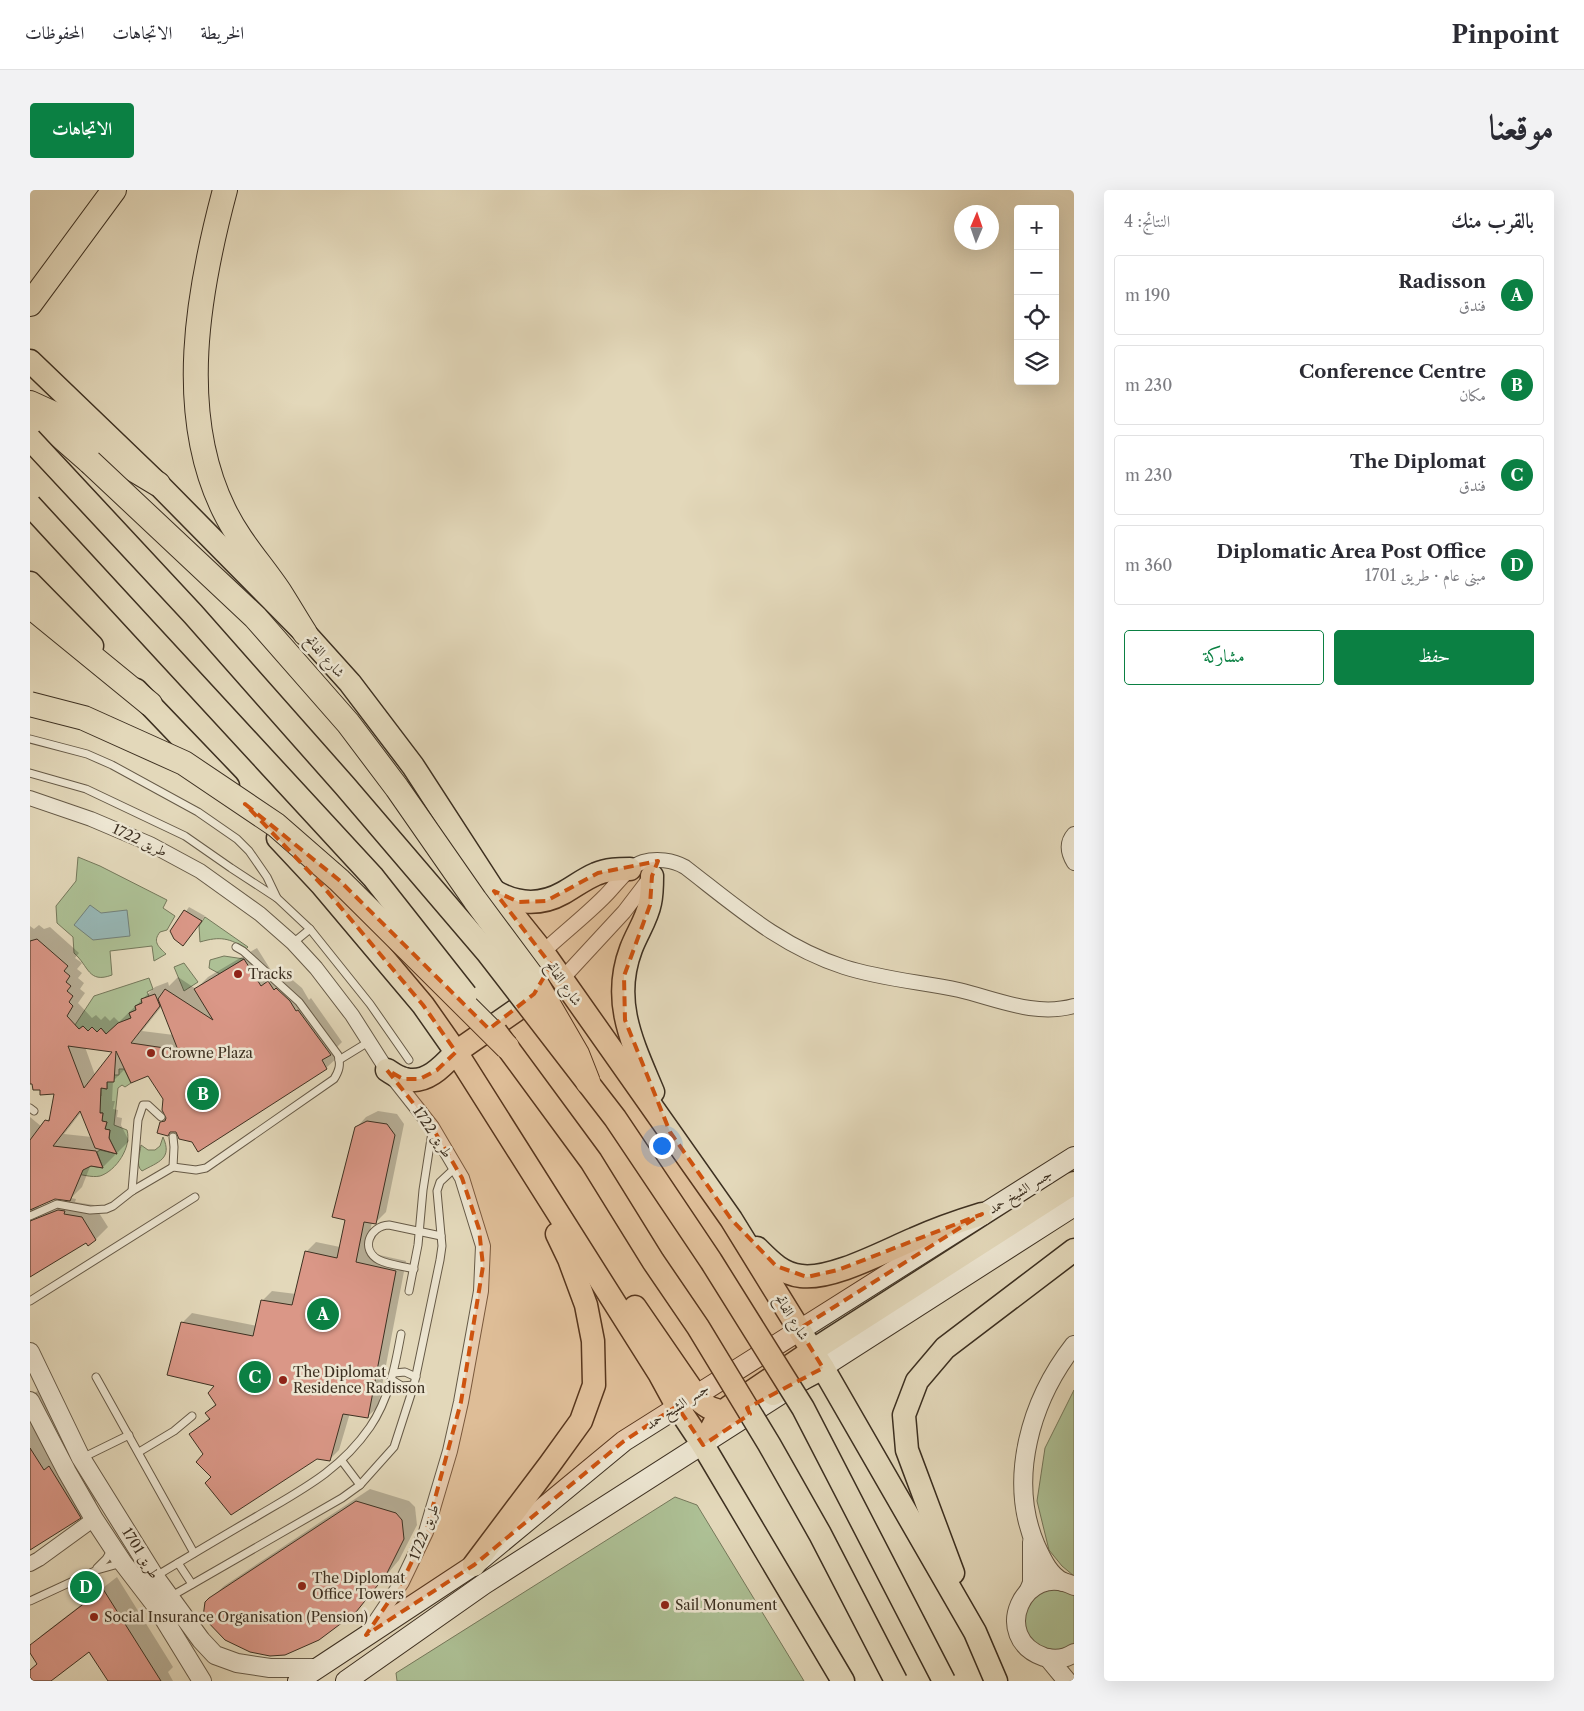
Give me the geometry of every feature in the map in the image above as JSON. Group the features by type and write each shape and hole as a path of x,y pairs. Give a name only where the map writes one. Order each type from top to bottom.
{"highway":[{"path":"30,304 114,190"},
{"path":"225,190 200,307 197,401 201,437 208,471 224,510 244,546 279,591 305,633"},
{"path":"30,403 65,419 128,466 158,484"},
{"path":"30,421 58,434 255,617 348,723 533,978 577,1054 588,1082"},
{"path":"30,606 150,704"},
{"path":"30,704 84,718 184,763 276,825 339,880 508,1047"}],"main road":[{"name":"شارع الفاتح","path":"30,361 158,484 305,633 350,683 413,766 494,890 552,965 731,1219 818,1359 975,1632 996,1681"},
{"path":"30,439 194,614 345,786 487,952 615,1118 697,1239 803,1408 944,1681"},
{"path":"30,505 373,877 508,1047 591,1161 652,1261 698,1326 820,1534 896,1681"},
{"path":"30,582 150,704 321,884 423,1005 456,1052 536,1182 550,1199 659,1373 686,1401 702,1445 843,1681"},
{"path":"655,868 650,905 627,962 622,991 629,1034 670,1132"},
{"path":"494,890 519,902 537,902 555,898 598,873 630,869"},
{"path":"387,1070 403,1079 420,1079 429,1076 456,1052 525,1004 542,984 552,965"},
{"name":"جسر الشيخ حمد","path":"298,1681 474,1565 624,1440 1074,1157"},
{"path":"346,1681 484,1584 702,1445 818,1359 1074,1183"},
{"path":"474,1565 580,1421 594,1385 593,1341 586,1305 569,1259 552,1225 550,1199"},
{"path":"702,1445 710,1429 724,1412 818,1359 1074,1206"},
{"path":"731,1219 776,1266 785,1272 807,1277 838,1270 936,1229 982,1214"},
{"path":"975,1632 907,1450 904,1415 917,1381 945,1348 1074,1250"},
{"path":"686,1401 724,1412"}],"street":[{"name":"طريق 1722","path":"30,798 121,830 200,871 260,914 293,943 316,968 352,1015 387,1070 432,1127 462,1178 483,1246 481,1290 461,1402 450,1451 426,1532 402,1582 366,1635"},
{"path":"1074,834 1070,838 1068,846 1069,854 1074,863"},
{"path":"552,965 603,898 630,869 643,862 655,868"},
{"path":"552,965 624,912 655,868 675,862 682,865 772,934 819,958 844,967 884,977 960,991 1029,1009 1052,1010 1074,1006"},
{"path":"1068,1584 1055,1578 1032,1537 1025,1508 1023,1480 1028,1436 1046,1390 1074,1345"},
{"name":"طريق 1701","path":"30,1352 82,1458 148,1581 163,1602 202,1681"},
{"name":"طريق 1701","path":"30,1401 66,1472 94,1519 124,1563 148,1581"},
{"path":"30,1564 94,1519"},
{"path":"1029,1590 1032,1583 1032,1537"},
{"path":"1068,1584 1051,1581 1039,1584 1029,1590 1022,1598 1016,1619 1017,1630 1022,1640 1038,1655 1048,1658 1059,1658 1074,1653"},
{"name":"طريق 1701","path":"163,1602 215,1655 237,1664 270,1668 317,1668"},
{"path":"1048,1658 1067,1681"}],"lane":[{"path":"30,739 87,754 112,764 198,812 237,839 249,851 267,878 277,898"},
{"path":"30,773 86,789 184,836 277,898 310,929 370,1004 410,1060"},
{"path":"293,943 310,929"},
{"path":"30,1216 57,1204 90,1210 106,1209 173,1167 196,1170 206,1168 334,1079 339,1071 339,1060 333,1048 300,1002 243,951 236,947"},
{"path":"339,1060 370,1041"},
{"path":"132,1191 138,1120 143,1105 148,1105 161,1117"},
{"path":"409,1291 414,1269 423,1190 431,1148 432,1127"},
{"path":"172,1137 174,1147 173,1167"},
{"path":"163,1602 323,1510 360,1485 394,1447 415,1381 440,1260 441,1236 437,1191 440,1182 456,1167"},
{"path":"30,1301 195,1197"},
{"path":"414,1269 378,1260 371,1252 369,1241 374,1231 384,1225 441,1236"},
{"path":"148,1581 306,1487 342,1461 370,1427 380,1410 393,1376 401,1334"},
{"path":"393,1376 406,1372 415,1381"},
{"path":"393,1376 402,1386 415,1381"},
{"path":"96,1377 194,1553"},
{"path":"139,1452 174,1431 192,1416"},
{"path":"82,1458 129,1435"},
{"path":"342,1461 360,1485"},
{"path":"90,1572 102,1564 113,1547"},
{"path":"30,1601 90,1572 110,1565 124,1563"},
{"path":"178,1563 192,1584"}],"highlighted area":[{"path":"245,804 339,880 489,1029 534,994 551,965 494,891 519,902 546,901 598,873 658,861 652,876 650,905 624,976 625,1020 670,1132 731,1219 776,1266 807,1277 838,1270 982,1214 799,1329 823,1368 747,1408 750,1414 703,1445 677,1406 624,1441 474,1565 366,1635 402,1582 426,1532 461,1402 483,1266 479,1229 462,1178 432,1127 387,1070 403,1079 420,1079 437,1070 456,1052 423,1005 321,884"}],"green space":[{"path":"78,857 167,900 163,908 175,916 167,930 160,932 157,939 157,944 166,954 154,961 152,946 110,951 112,975 98,977 90,972 74,953 73,937 57,923 56,906 76,881"},
{"path":"205,917 248,947 246,949 235,942 224,939 200,942 199,926"},
{"path":"224,956 244,959 220,974 209,968 210,960"},
{"path":"184,963 198,982 184,991 174,967"},
{"path":"149,978 153,989 147,992 149,996 142,1003 135,1006 136,1010 129,1013 131,1018 124,1021 126,1025 119,1043 110,1031 106,1034 101,1028 97,1032 92,1027 88,1031 83,1026 79,1029 75,1025 94,996"},
{"path":"119,1069 124,1069 131,1083 125,1087 122,1085 118,1088 114,1125 127,1130 128,1137 125,1151 112,1169 100,1176 72,1173 91,1166 103,1168 97,1152 100,1150 117,1154 109,1138 110,1130 105,1129 107,1122 102,1121 103,1113 98,1112 97,1096 101,1096 101,1088 107,1089 107,1082 114,1075 119,1075"},
{"path":"163,1137 166,1144 165,1155 158,1162 142,1171 138,1163 141,1145 148,1150 155,1150 160,1146"},
{"path":"1074,1390 1074,1576 1062,1566 1049,1550 1037,1501 1045,1448"},
{"path":"675,1497 697,1505 804,1681 397,1681 396,1673"},
{"path":"1046,1588 1074,1592 1074,1647 1065,1652 1043,1650 1026,1635 1023,1613 1028,1602"}],"water":[{"path":"90,905 101,913 127,910 130,936 93,940 74,925"}],"building":[{"path":"184,910 202,921 183,946 174,939 170,931"},
{"path":"37,939 68,966 64,971 70,976 66,982 71,986 67,991 73,996 69,1002 73,1006 67,1016 79,1029 83,1026 88,1031 92,1027 97,1032 101,1028 106,1034 118,1023 131,1018 129,1013 136,1010 135,1006 142,1003 141,999 155,994 160,1006 131,1043 178,1050 158,999 165,989 213,1020 194,989 244,959 261,986 268,981 274,990 276,988 290,1001 296,1011 298,1010 331,1055 322,1060 327,1069 198,1152 192,1142 179,1139 176,1132 170,1132 168,1136 157,1133 160,1122 165,1121 166,1118 162,1110 163,1099 148,1076 131,1083 116,1051 114,1082 107,1082 107,1089 101,1088 100,1113 103,1113 102,1121 107,1122 105,1129 110,1130 109,1138 117,1154 95,1148 80,1111 53,1146 96,1151 103,1168 91,1166 83,1170 70,1201 55,1199 30,1210 30,1140 45,1120 49,1121 54,1094 40,1095 40,1090 33,1090 32,1084 30,1084 30,941","holes":["68,1046 112,1052 84,1088"]},
{"name":"The Diplomat Residence Radisson","path":"367,1121 387,1124 395,1135 376,1224 364,1222 356,1262 396,1271 368,1418 343,1414 330,1461 317,1459 231,1515 205,1483 211,1477 196,1462 203,1454 189,1434 210,1419 205,1413 216,1405 208,1393 214,1386 167,1375 181,1322 253,1336 261,1300 292,1305 305,1251 337,1258 345,1220 332,1217 355,1127"},
{"path":"58,1210 65,1211 64,1214 82,1217 96,1240 88,1246 86,1243 30,1277 30,1221"},
{"path":"30,1448 44,1470 49,1466 81,1518 30,1550"},
{"name":"The Diplomat Office Towers","path":"356,1501 396,1513 402,1520 404,1539 386,1575 356,1612 339,1625 319,1640 285,1655 270,1656 250,1652 225,1640 203,1617 205,1602 209,1598"},
{"name":"Social Insurance Organisation (Pension)","path":"103,1589 161,1681 108,1681 89,1652 51,1681 33,1681 30,1677 30,1670 37,1664 30,1653 30,1645"}],"place":[{"name":"Tracks","path":"238,974"},
{"name":"Crowne Plaza","path":"151,1053"},
{"name":"Conference Centre","path":"203,1094"},
{"name":"Radisson","path":"323,1314"},
{"name":"The Diplomat","path":"255,1377"},
{"name":"The Diplomat Residence Radisson","path":"283,1380"},
{"name":"The Diplomat Office Towers","path":"302,1586"},
{"name":"Diplomatic Area Post Office","path":"86,1587"},
{"name":"Sail Monument","path":"665,1605"},
{"name":"Social Insurance Organisation (Pension)","path":"94,1617"}]}
